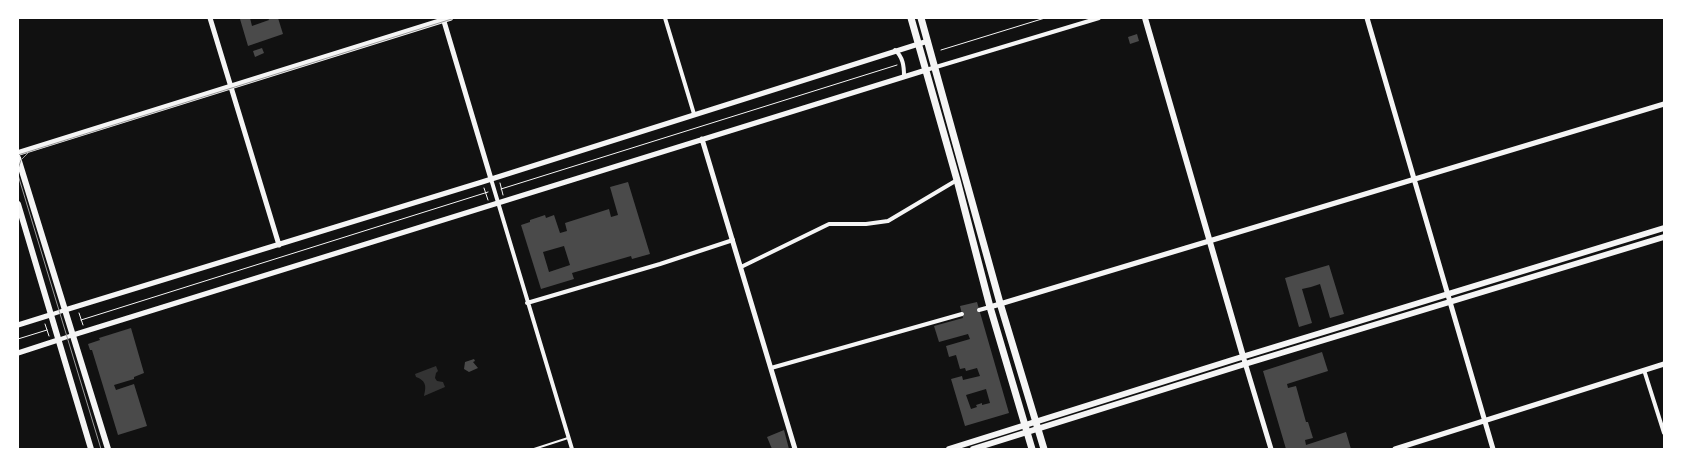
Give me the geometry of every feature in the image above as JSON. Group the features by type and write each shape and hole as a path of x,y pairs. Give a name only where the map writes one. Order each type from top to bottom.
{"main road":[{"path":"911,18 957,180 990,307 1032,449"},
{"path":"921,18 1000,303 1044,449"},
{"path":"1145,18 1243,356"},
{"path":"18,153 445,19"},
{"path":"18,158 108,449"},
{"path":"18,204 91,449"},
{"path":"973,449 1025,429 1243,356 1664,228"},
{"path":"1037,425 1245,364 1664,237"},
{"path":"949,449 1025,429"}],"street":[{"path":"210,18 278,245"},
{"path":"665,18 694,114"},
{"path":"18,352 904,76 936,68 1099,18"},
{"path":"1367,18 1493,449"},
{"path":"445,19 527,303 572,449"},
{"path":"18,325 482,182 895,50 928,41"},
{"path":"895,50 899,54 903,63 904,76"},
{"path":"979,310 1664,104"},
{"path":"702,139 795,449"},
{"path":"741,267 829,224 866,224 888,220 957,180"},
{"path":"527,303 660,264 733,240"},
{"path":"771,368 962,314"},
{"path":"1243,356 1271,449"},
{"path":"1395,449 1664,364"},
{"path":"1644,370 1664,433"}],"lane":[{"path":"534,449 568,438"}],"path":[{"path":"941,50 1045,18"},
{"path":"504,188 903,63"},
{"path":"498,177 505,200"},
{"path":"482,182 489,206"},
{"path":"81,320 485,193"},
{"path":"77,307 85,331"},
{"path":"43,317 51,342"},
{"path":"18,339 47,330"}],"shaded area":[{"path":"436,366 438,371 435,378 437,381 443,382 445,387 424,396 424,382 416,377 415,374"}],"building":[{"path":"250,18 252,26 269,20 268,18 278,18 283,34 248,46 240,19"},
{"path":"1137,34 1139,41 1130,44 1128,37"},
{"path":"262,48 264,53 255,57 253,51"},
{"path":"628,182 650,254 632,259 631,256 572,273 574,279 541,289 521,225 545,215 546,218 554,215 560,233 567,231 565,223 609,209 611,217 618,215 610,187","holes":["564,246 570,265 549,272 543,252"]},
{"path":"1329,265 1344,314 1330,318 1320,284 1302,289 1312,323 1299,327 1285,278"},
{"path":"977,302 1009,413 965,426 951,379 962,376 963,380 980,376 977,368 966,371 965,368 960,369 956,355 949,357 946,346 970,339 968,334 939,342 934,326 963,318 960,306","holes":["986,389 990,403 982,405 982,403 971,409 966,395"]},
{"path":"131,328 144,373 134,377 134,379 114,385 116,390 134,384 147,426 118,435 92,350 90,350 88,344 100,340 99,338"},
{"path":"1322,352 1328,371 1287,384 1288,388 1296,386 1306,422 1308,422 1313,438 1305,440 1306,445 1346,432 1351,449 1286,449 1263,371"},
{"path":"474,359 475,361 473,362 478,368 469,372 464,369 465,362"},
{"path":"784,430 789,449 772,449 767,437"}],"tram line":[{"path":"18,155 455,18"},
{"path":"18,169 21,160 28,153"},
{"path":"18,175 101,449"}]}
